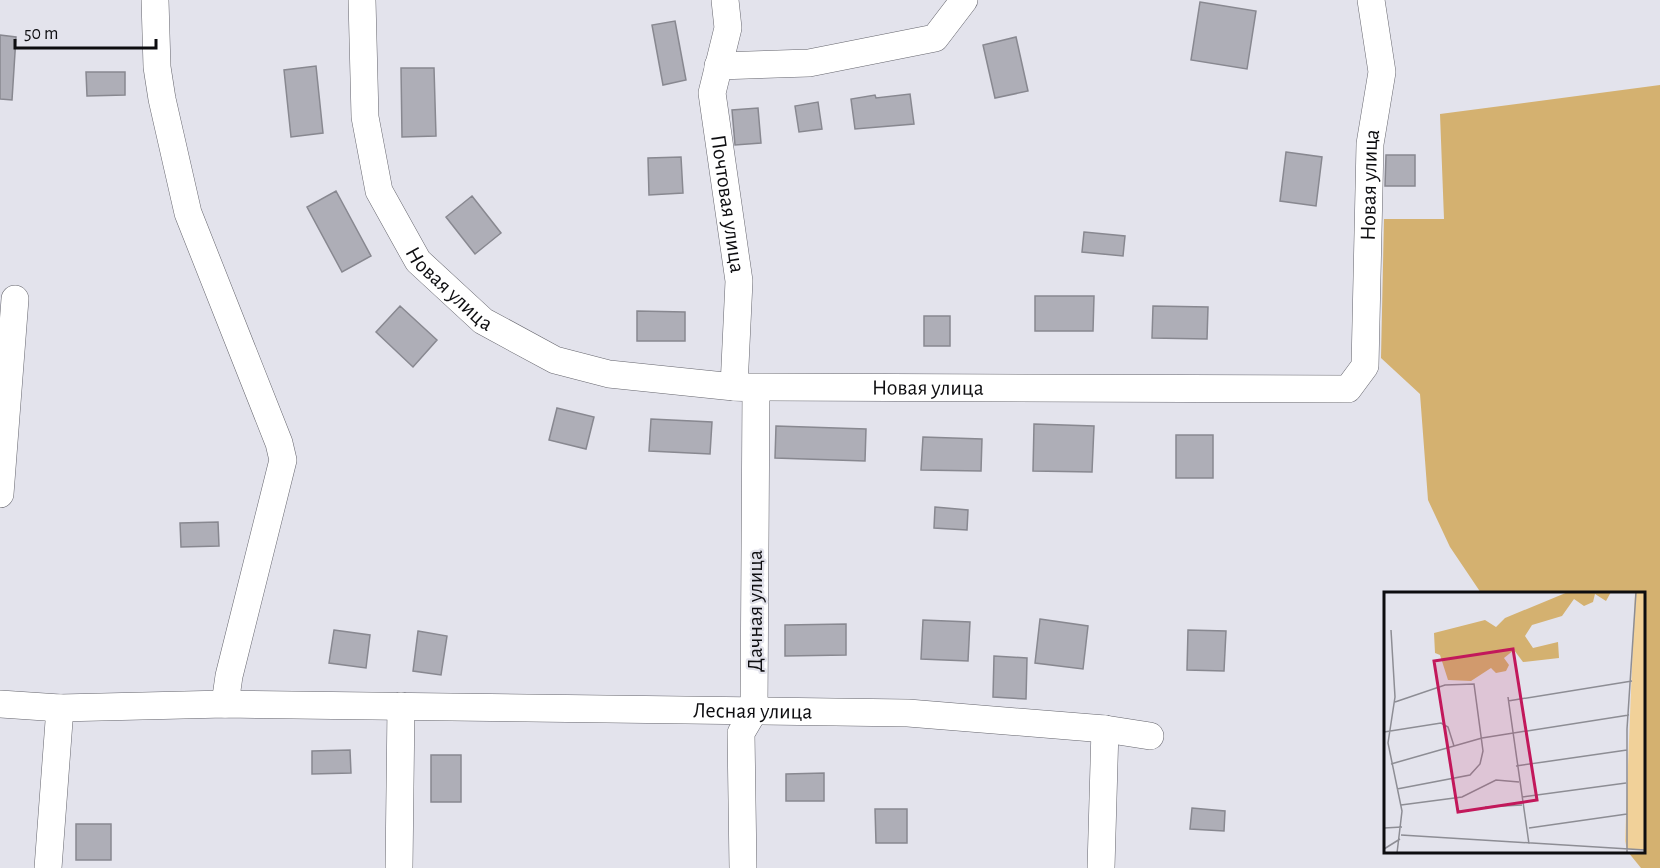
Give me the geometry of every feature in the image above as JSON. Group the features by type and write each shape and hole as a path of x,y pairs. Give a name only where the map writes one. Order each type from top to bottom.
{"street":[{"path":"155,0 157,67 188,213 275,433 283,460 229,676 225,704"},
{"name":"Новая улица","path":"362,0 365,117 378,191 418,261 483,321 555,360 609,374 745,387 1348,389 1365,366 1370,144 1382,72 1371,0"},
{"name":"Почтовая улица","path":"724,0 729,28 712,93 739,281 745,387"},
{"path":"718,66 809,63 935,38 964,0"},
{"path":"0,494 15,299"},
{"name":"Дачная улица","path":"743,868 741,733 754,711 745,387"},
{"name":"Лесная улица","path":"0,704 60,708 225,704 908,713 1105,729 1150,736"},
{"path":"399,868 401,706"},
{"path":"48,868 60,708"},
{"path":"1101,868 1105,729"}],"shaded area":[{"path":"1660,85 1660,868 1641,868 1629,853 1645,853 1645,592 1480,592 1450,547 1428,500 1420,394 1381,358 1384,219 1444,219 1440,114"}],"building":[{"path":"1200,2 1256,11 1247,69 1191,60"},
{"path":"675,21 686,80 663,85 652,25"},
{"path":"0,35 16,37 12,100 0,99"},
{"path":"1016,37 1028,91 995,98 983,45"},
{"path":"316,66 323,133 291,137 284,70"},
{"path":"401,68 434,68 436,136 402,137"},
{"path":"86,72 125,72 125,95 87,96"},
{"path":"910,94 914,124 855,129 851,99 875,95 876,98"},
{"path":"818,102 822,129 799,132 795,106"},
{"path":"758,108 761,143 735,145 732,110"},
{"path":"1286,152 1322,157 1316,206 1280,201"},
{"path":"1386,155 1415,155 1415,186 1385,186"},
{"path":"681,157 683,193 649,195 648,158"},
{"path":"336,191 371,256 342,272 307,207"},
{"path":"472,196 501,233 475,254 446,217"},
{"path":"1084,232 1125,236 1123,256 1082,252"},
{"path":"1035,296 1094,296 1093,331 1035,331"},
{"path":"400,306 437,340 413,367 376,332"},
{"path":"1153,306 1208,307 1207,339 1152,338"},
{"path":"637,311 685,312 685,341 637,341"},
{"path":"924,316 950,316 950,346 924,346"},
{"path":"557,408 594,417 586,449 549,440"},
{"path":"651,419 712,422 710,454 649,451"},
{"path":"1034,424 1094,426 1092,472 1033,471"},
{"path":"776,426 866,429 865,461 775,458"},
{"path":"1176,435 1213,435 1213,478 1176,478"},
{"path":"923,437 982,439 981,471 921,470"},
{"path":"935,507 968,510 967,530 934,528"},
{"path":"218,522 219,546 181,547 180,523"},
{"path":"1040,619 1088,626 1083,669 1035,663"},
{"path":"923,620 970,622 968,661 921,659"},
{"path":"846,624 846,655 785,656 785,625"},
{"path":"334,630 370,635 366,668 329,663"},
{"path":"1188,630 1226,631 1224,671 1187,670"},
{"path":"418,631 447,636 441,675 413,671"},
{"path":"994,656 1027,658 1026,699 993,697"},
{"path":"350,750 351,773 312,774 312,751"},
{"path":"431,755 461,755 461,802 431,802"},
{"path":"824,773 824,801 786,801 786,774"},
{"path":"1192,808 1225,811 1224,831 1190,829"},
{"path":"875,809 907,809 907,843 876,843"},
{"path":"76,824 111,824 111,860 76,860"}]}
